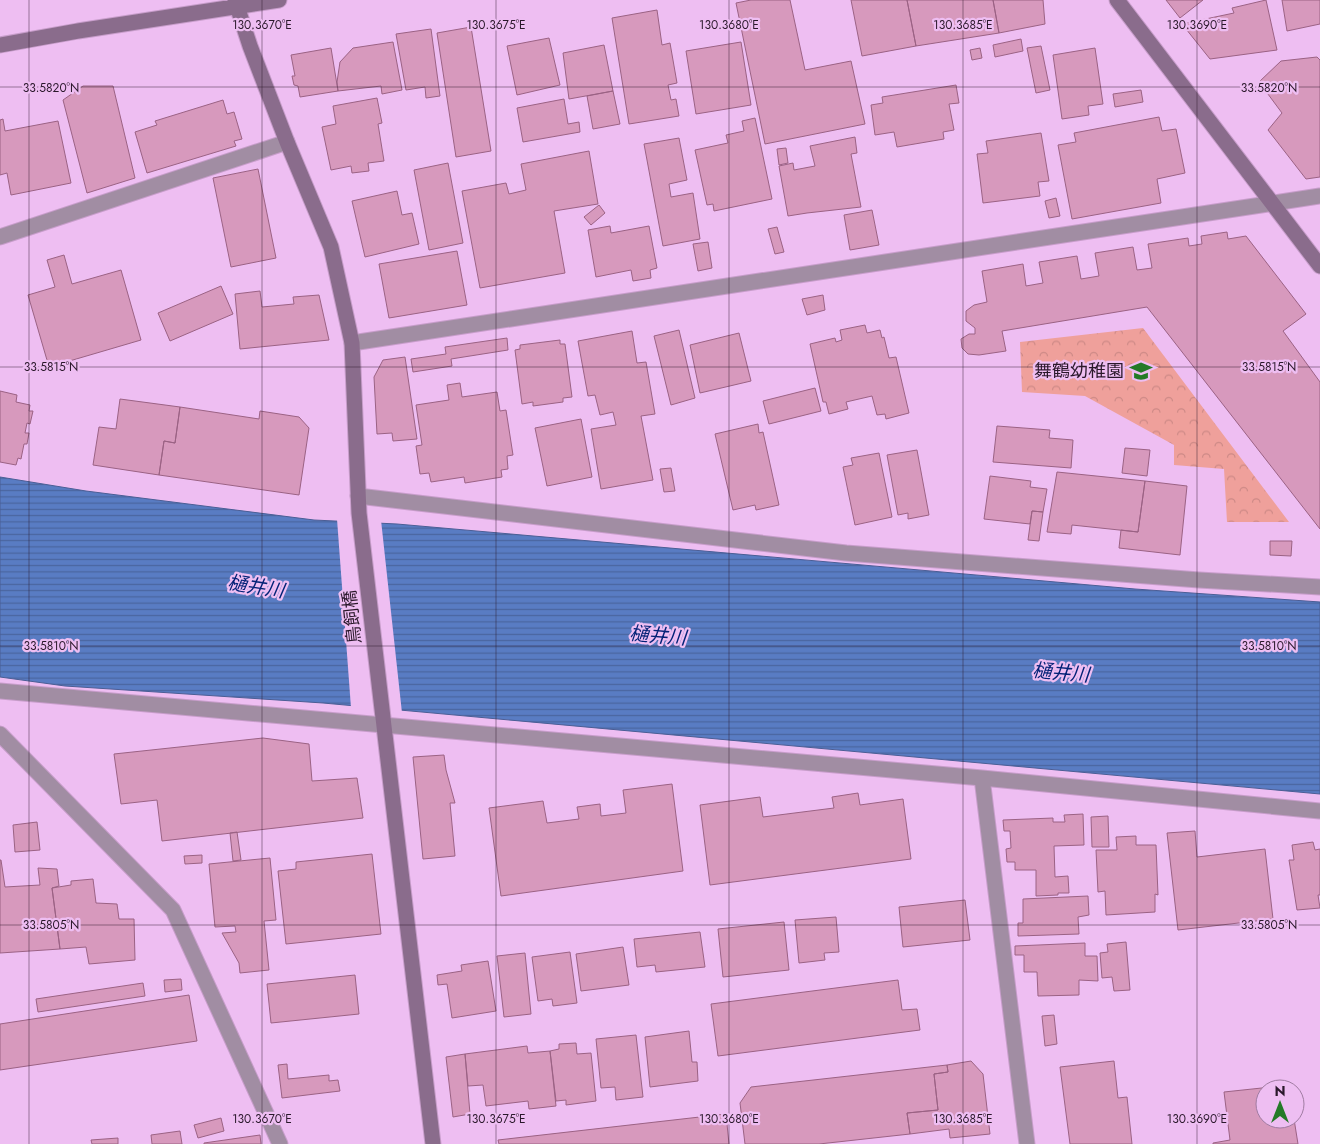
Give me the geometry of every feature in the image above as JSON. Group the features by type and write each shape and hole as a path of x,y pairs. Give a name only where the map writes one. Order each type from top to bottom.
{"street":[{"path":"0,45 236,4 279,0"},
{"path":"1117,0 1320,266"},
{"name":"鳥飼橋","path":"236,4 287,142 331,247 352,343 359,514 433,1144"},
{"path":"0,237 287,142"},
{"path":"352,343 1320,196"},
{"path":"358,496 846,553 1199,580 1320,587"},
{"path":"0,692 383,721 1320,811"},
{"path":"0,734 173,910 280,1144"},
{"path":"982,778 1027,1144"}],"green space":[{"path":"1143,328 1289,522 1227,522 1224,469 1174,465 1174,445 1085,396 1022,392 1020,342"}],"water":[{"name":"樋井川","path":"0,477 86,491 314,520 397,524 1135,589 1320,602 1320,794 323,703 65,686 0,677"}],"pier":[{"path":"337,519 381,520 402,713 351,708"}],"building":[{"path":"751,0 790,0 805,70 851,61 865,124 765,144 736,3"},
{"path":"851,0 907,0 916,46 862,56"},
{"path":"907,0 993,0 999,33 916,46"},
{"path":"993,0 1043,0 1045,24 999,33"},
{"path":"1166,0 1203,0 1180,18"},
{"path":"1266,0 1277,50 1210,59 1182,24 1234,13 1232,8"},
{"path":"1282,0 1320,0 1320,24 1287,31"},
{"path":"657,10 662,45 670,43 677,83 668,85 671,100 676,99 679,116 629,124 612,18"},
{"path":"471,27 491,151 456,157 437,33"},
{"path":"431,29 440,96 426,98 425,87 406,90 396,34"},
{"path":"549,38 560,85 517,95 507,46"},
{"path":"1021,39 1023,51 995,57 993,45"},
{"path":"393,42 402,90 382,94 381,86 338,91 337,82 340,62 353,48"},
{"path":"741,42 751,105 696,114 686,51"},
{"path":"604,45 613,91 569,99 563,53"},
{"path":"1041,46 1050,90 1036,93 1027,48"},
{"path":"331,48 338,91 300,97 298,86 294,85 292,76 295,76 291,55"},
{"path":"980,48 982,58 972,60 970,50"},
{"path":"1095,48 1103,104 1088,106 1089,115 1062,119 1053,55"},
{"path":"1317,57 1320,60 1320,177 1306,179 1268,130 1282,113 1259,82 1281,61"},
{"path":"956,85 959,103 949,104 954,130 943,132 944,139 897,147 894,132 875,135 871,105 883,103 882,97"},
{"path":"83,86 113,86 135,178 87,193 63,100"},
{"path":"1141,90 1143,102 1115,107 1113,94"},
{"path":"613,91 620,124 593,129 587,96"},
{"path":"377,98 382,123 378,124 384,161 368,163 369,171 352,173 351,166 331,170 322,127 336,124 333,106"},
{"path":"564,99 568,124 579,122 580,132 523,142 517,108"},
{"path":"223,100 227,114 234,112 242,139 234,141 236,146 147,173 135,132 157,125 155,121"},
{"path":"1159,117 1162,131 1176,129 1185,173 1157,179 1161,203 1072,219 1058,145 1076,142 1074,133"},
{"path":"755,118 772,199 714,211 713,204 707,205 695,150 728,143 726,135 744,131 742,121"},
{"path":"3,119 5,131 58,121 71,183 11,195 7,173 0,175 0,120"},
{"path":"1041,133 1049,181 1038,182 1040,196 983,203 977,154 988,153 986,141"},
{"path":"855,137 857,153 851,154 861,207 788,216 779,166 793,163 794,170 815,166 810,146"},
{"path":"679,138 687,180 669,184 671,197 693,193 700,239 663,246 644,144"},
{"path":"786,148 788,163 779,165 777,149"},
{"path":"589,151 598,204 554,211 565,273 480,288 462,191 506,183 509,194 526,190 521,164"},
{"path":"448,163 463,243 429,250 414,170"},
{"path":"258,169 276,258 231,267 213,178"},
{"path":"397,191 402,215 412,213 419,244 365,257 352,201"},
{"path":"1056,198 1060,216 1049,218 1045,201"},
{"path":"599,205 605,213 591,225 584,217"},
{"path":"872,210 879,245 850,250 844,215"},
{"path":"610,226 611,233 649,226 657,268 650,270 651,278 633,281 631,270 596,277 588,230"},
{"path":"777,227 784,252 775,254 768,229"},
{"path":"1227,232 1228,239 1246,236 1306,314 1283,331 1320,382 1320,529 1147,307 1002,331 1006,351 979,355 968,354 962,348 961,339 969,334 975,334 975,328 966,321 966,311 974,305 987,302 982,271 1023,264 1026,286 1043,283 1039,262 1077,256 1081,279 1099,276 1095,253 1133,247 1137,270 1152,268 1148,244 1188,238 1189,246 1202,244 1201,236"},
{"path":"708,242 712,268 698,271 693,244"},
{"path":"457,251 467,305 389,318 379,264"},
{"path":"64,255 72,284 121,270 141,340 49,367 28,295 55,287 47,260"},
{"path":"221,286 233,314 170,341 158,313"},
{"path":"260,291 262,307 294,304 293,297 319,295 329,340 240,349 235,294"},
{"path":"823,295 825,310 807,315 802,299"},
{"path":"865,325 867,333 880,330 882,338 884,337 889,358 896,357 909,413 886,419 885,414 877,415 872,396 846,402 848,409 829,414 826,402 823,402 810,344 835,338 836,342 842,340 840,330"},
{"path":"679,330 695,398 671,405 654,336"},
{"path":"632,331 637,363 646,362 655,414 641,416 653,480 601,489 591,429 616,425 613,412 600,415 595,395 588,396 578,341"},
{"path":"739,333 751,381 700,393 690,345"},
{"path":"507,338 508,350 451,359 452,366 413,372 411,359 446,354 445,347"},
{"path":"560,340 560,344 565,344 572,397 563,398 563,402 533,406 533,402 522,404 515,350 520,349 520,345"},
{"path":"405,357 417,439 393,441 392,433 377,434 374,377 383,360"},
{"path":"460,383 462,397 497,392 500,411 506,410 513,455 507,456 508,469 501,470 502,477 465,483 464,477 431,482 429,473 420,474 416,446 422,445 416,405 449,400 447,385"},
{"path":"815,388 821,411 769,424 763,401"},
{"path":"0,391 17,395 16,402 30,405 29,411 33,411 30,424 27,423 25,433 29,433 27,444 24,444 21,459 18,458 16,465 0,462"},
{"path":"120,399 180,407 175,443 164,441 159,475 93,465 99,427 116,429"},
{"path":"180,407 259,419 260,411 299,417 309,428 299,495 159,475 164,441 175,443"},
{"path":"581,419 592,477 547,486 535,428"},
{"path":"758,424 759,433 763,432 779,505 756,510 755,505 733,510 715,434"},
{"path":"997,426 1050,430 1049,438 1073,440 1071,468 993,462"},
{"path":"1125,448 1150,450 1147,476 1122,473"},
{"path":"917,450 929,515 908,519 908,513 898,515 887,455"},
{"path":"879,453 892,517 855,525 843,467 853,465 851,458"},
{"path":"671,468 675,491 664,492 660,469"},
{"path":"1057,472 1145,481 1138,532 1072,525 1071,534 1047,532"},
{"path":"990,476 1031,481 1030,487 1047,489 1043,512 1032,511 1030,524 984,519"},
{"path":"1145,481 1187,486 1180,555 1119,548 1121,530 1138,532"},
{"path":"1032,511 1043,512 1039,541 1028,540"},
{"path":"1270,541 1292,541 1291,556 1270,555"},
{"path":"263,738 309,744 312,781 357,778 363,818 162,841 157,800 121,804 114,754"},
{"path":"444,755 455,803 450,803 455,856 423,859 413,757"},
{"path":"672,784 683,871 501,896 489,808 543,801 547,823 579,819 577,807 600,804 601,816 626,813 623,790"},
{"path":"858,793 860,805 903,799 911,859 710,885 700,805 760,797 763,817 834,808 832,797"},
{"path":"1083,814 1084,845 1054,846 1055,877 1068,876 1069,893 1036,896 1036,870 1015,870 1015,862 1007,862 1006,849 1011,848 1010,831 1004,831 1003,820 1053,818 1053,822 1065,822 1064,815"},
{"path":"1108,816 1109,847 1092,847 1091,817"},
{"path":"37,822 40,850 15,852 13,825"},
{"path":"1195,831 1197,857 1265,849 1273,919 1178,930 1167,833"},
{"path":"237,832 241,860 233,861 230,833"},
{"path":"1136,836 1136,845 1156,845 1158,895 1155,894 1155,912 1106,915 1105,891 1098,892 1096,850 1117,850 1116,837"},
{"path":"1313,842 1315,850 1320,849 1320,895 1318,895 1320,908 1297,910 1289,860 1294,860 1292,845"},
{"path":"372,854 381,934 286,944 278,871 296,869 296,862"},
{"path":"202,855 202,863 185,864 184,856"},
{"path":"270,858 276,920 264,921 269,970 240,973 239,963 222,933 236,932 235,926 215,927 209,864"},
{"path":"0,860 5,887 40,885 38,868 57,869 59,886 52,888 60,949 0,953"},
{"path":"93,879 96,903 117,904 119,919 134,919 135,960 89,964 86,947 60,949 52,888 71,885 71,881"},
{"path":"1088,896 1089,915 1078,917 1079,934 1018,936 1018,923 1023,923 1023,899"},
{"path":"965,900 970,940 903,947 899,907"},
{"path":"836,917 839,952 824,953 825,960 799,963 795,920"},
{"path":"784,922 789,970 723,977 718,929"},
{"path":"700,932 705,967 656,972 655,965 637,967 634,939"},
{"path":"1126,942 1130,990 1114,991 1112,977 1102,978 1100,953 1108,952 1107,944"},
{"path":"1085,943 1085,956 1097,956 1098,981 1079,980 1079,995 1038,996 1037,972 1024,972 1024,955 1015,955 1015,946"},
{"path":"623,947 629,985 581,991 576,954"},
{"path":"570,952 577,1003 553,1006 552,999 538,1001 532,957"},
{"path":"525,953 531,1014 504,1017 497,956"},
{"path":"488,961 496,1011 452,1018 447,984 438,985 437,975 462,971 461,965"},
{"path":"355,975 359,1014 271,1023 267,984"},
{"path":"181,979 182,990 165,992 164,980"},
{"path":"898,980 902,1010 917,1009 920,1030 718,1056 711,1004"},
{"path":"143,983 145,996 38,1012 36,999"},
{"path":"189,995 197,1041 0,1070 0,1024"},
{"path":"1054,1015 1057,1044 1045,1046 1042,1016"},
{"path":"689,1031 692,1062 697,1062 698,1081 650,1087 645,1037"},
{"path":"636,1035 643,1097 616,1100 615,1087 601,1088 596,1039"},
{"path":"576,1043 577,1054 591,1053 596,1101 566,1105 566,1100 556,1101 550,1051 559,1049 559,1044"},
{"path":"527,1046 528,1053 550,1051 556,1106 529,1109 528,1101 486,1106 483,1085 468,1086 465,1054"},
{"path":"465,1054 470,1114 453,1117 446,1057"},
{"path":"971,1061 983,1074 990,1134 950,1138 949,1129 910,1134 907,1113 938,1110 934,1074 948,1072 947,1065"},
{"path":"1114,1061 1118,1098 1127,1097 1132,1144 1070,1144 1060,1067"},
{"path":"287,1064 288,1079 329,1075 329,1081 338,1080 340,1091 282,1098 278,1065"},
{"path":"947,1065 948,1072 934,1074 938,1110 907,1113 910,1134 819,1144 745,1144 740,1103 751,1087"},
{"path":"1255,1089 1255,1129 1296,1129 1298,1144 1213,1144 1230,1140 1224,1092"},
{"path":"726,1114 729,1144 499,1144 498,1140"},
{"path":"221,1118 224,1131 198,1138 194,1125"},
{"path":"180,1131 182,1144 152,1144 151,1135"},
{"path":"260,1135 261,1144 204,1144 204,1143"},
{"path":"118,1138 118,1144 92,1144 91,1140"}],"place":[{"name":"舞鶴幼稚園","path":"1141,371"}]}
